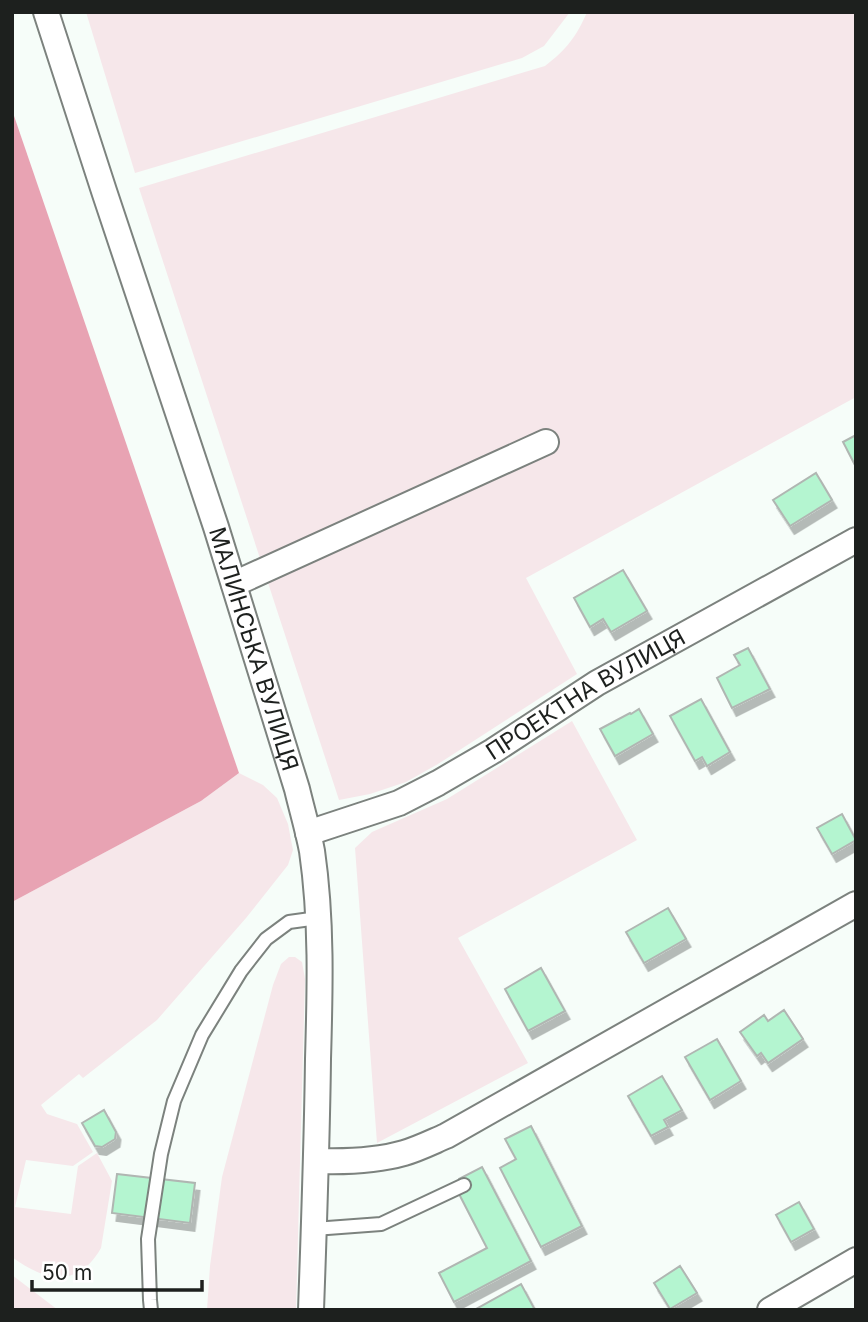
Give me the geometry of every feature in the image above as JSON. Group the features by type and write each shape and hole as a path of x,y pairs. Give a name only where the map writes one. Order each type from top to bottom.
{"street":[{"name":"МАЛИНСЬКА ВУЛИЦЯ","path":"46,12 212,514 297,789 308,833 318,918 320,964 317,1161 311,1310"},
{"path":"234,584 546,442"},
{"name":"ПРОЕКТНА ВУЛИЦЯ","path":"308,833 399,803 438,783 597,684 856,541"},
{"path":"317,1161 372,1160 405,1153 446,1136 856,904"},
{"path":"770,1310 856,1260"}],"lane":[{"path":"151,1310 148,1239 161,1154 174,1101 202,1035 241,971 267,939 289,922 318,918"},
{"path":"314,1229 381,1224 464,1185"}],"shaded area":[{"path":"86,12 570,12 544,46 522,58 135,173"},
{"path":"587,12 856,12 856,397 526,578 577,674 406,782 370,794 339,800 139,188 545,66 570,42"},
{"path":"12,110 239,773 201,801 12,902"},
{"path":"572,721 637,840 458,938 528,1063 377,1143 355,848 372,832 447,799"},
{"path":"239,773 263,785 277,798 288,824 293,850 288,865 246,918 157,1020 83,1078 79,1074 41,1105 47,1114 77,1124 93,1152 73,1166 26,1160 15,1207 71,1214 78,1166 97,1153 112,1181 101,1248 82,1270 60,1277 48,1276 12,1257 12,902 201,801"},
{"path":"289,957 295,957 302,962 305,979 296,1310 207,1310 222,1177 273,985 281,964"},
{"path":"12,1275 58,1310 12,1310"}],"building":[{"path":"856,435 856,467 843,442"},
{"path":"816,473 832,500 790,526 773,500"},
{"path":"623,570 647,611 611,632 603,619 590,627 574,598"},
{"path":"748,648 770,689 732,708 717,678 740,665 734,655"},
{"path":"701,699 730,752 707,766 702,757 695,761 670,716"},
{"path":"639,709 653,734 615,756 600,729"},
{"path":"842,814 856,840 832,854 817,828"},
{"path":"668,908 686,939 644,963 626,932"},
{"path":"541,968 565,1011 528,1031 505,989"},
{"path":"784,1010 803,1039 768,1063 761,1053 757,1056 740,1032 764,1015 768,1021"},
{"path":"717,1039 741,1081 710,1100 685,1057"},
{"path":"662,1076 682,1110 664,1120 668,1127 651,1136 628,1096"},
{"path":"104,1110 116,1132 115,1139 102,1147 95,1146 82,1123"},
{"path":"531,1126 582,1226 541,1247 500,1168 516,1159 505,1139"},
{"path":"482,1167 531,1261 454,1302 439,1273 487,1248 457,1190 459,1179"},
{"path":"117,1174 195,1183 190,1223 112,1213"},
{"path":"799,1202 814,1229 791,1242 776,1215"},
{"path":"680,1266 697,1293 670,1309 654,1283"},
{"path":"521,1284 535,1310 474,1310"}]}
